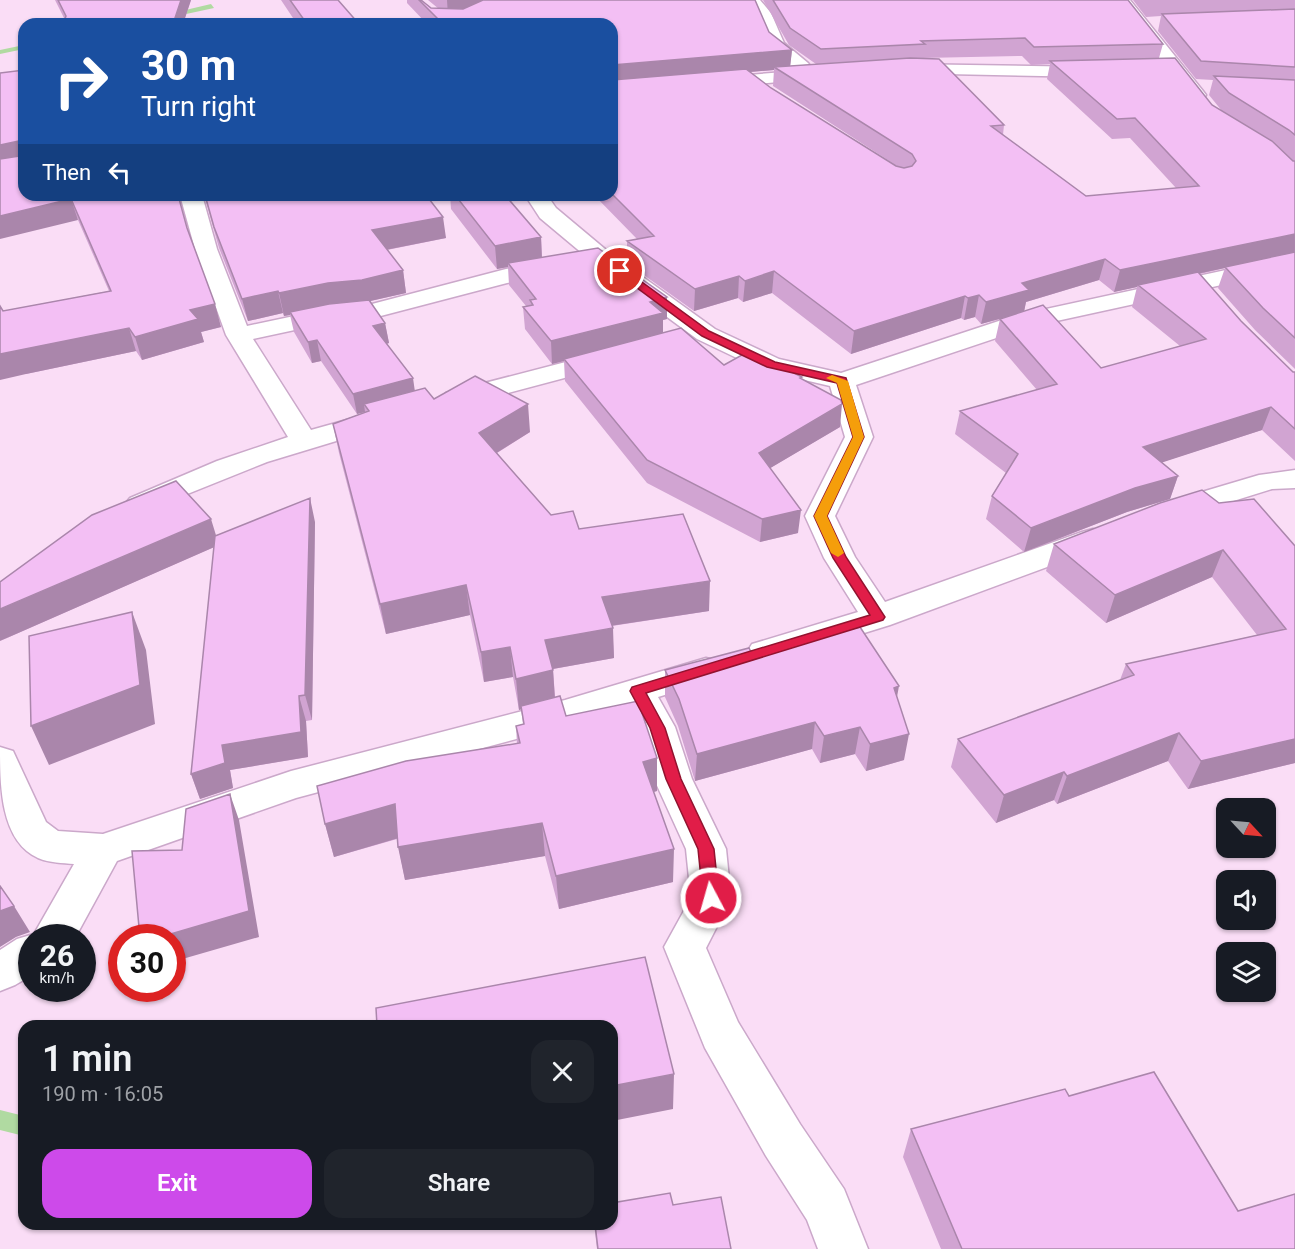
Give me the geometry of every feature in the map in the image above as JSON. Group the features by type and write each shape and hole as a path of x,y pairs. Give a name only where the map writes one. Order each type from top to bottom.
{"street":[{"path":"752,0 763,13 776,45 801,66 816,74"},
{"path":"1122,0 1209,110"},
{"path":"1142,24 1165,23"},
{"path":"1155,70 1178,69"},
{"path":"884,70 1110,71"},
{"path":"691,85 838,73"},
{"path":"749,79 771,96"},
{"path":"1191,86 1214,87"},
{"path":"193,201 206,249 238,335 303,439"},
{"path":"540,201 548,213 603,259 706,334 771,365 842,381 1023,321 1206,292 1295,262"},
{"path":"238,335 332,315 373,311 506,276 603,259"},
{"path":"671,343 706,334"},
{"path":"114,516 178,486 303,439 637,352"},
{"path":"842,381 859,437 820,516 840,558 878,617"},
{"path":"0,761 31,832 49,846 103,850 291,786 638,691 878,617 1027,565 1129,525 1269,481 1295,479"},
{"path":"638,691 657,728 674,779 706,849 711,898 685,947 721,1034 783,1140 827,1206 843,1249"},
{"path":"61,924 103,850"},
{"path":"0,972 18,961"}],"shaded area":[{"path":"0,0 1295,0 1295,1249 0,1249"}],"building":[{"path":"58,0 181,0 175,18 65,18"},
{"path":"290,0 338,0 354,18 303,18"},
{"path":"419,0 431,8 463,9 483,0 755,0 769,32 792,50 618,64 618,18 437,18"},
{"path":"773,0 1128,0 1163,44 1034,47 1025,38 921,41 925,44 821,49 790,28"},
{"path":"1295,9 1295,67 1201,61 1162,14"},
{"path":"910,58 939,59 1004,125 991,126 1086,196 1199,186 1135,118 1117,119 1050,61 1175,58 1212,105 1272,141 1295,161 1295,234 1120,270 1105,259 1022,283 1029,290 986,302 979,295 968,298 965,296 854,331 774,271 745,281 739,276 695,289 627,241 654,236 618,200 618,80 746,69 771,88 896,166 904,168 912,166 916,161 912,154 774,67"},
{"path":"18,71 18,141 0,145 0,73"},
{"path":"1214,76 1295,80 1295,135 1229,93"},
{"path":"18,156 18,201 63,201 0,216 0,159"},
{"path":"72,201 180,201 187,228 215,304 190,310 198,319 135,337 129,328 0,354 0,306 3,311 111,291"},
{"path":"207,201 431,201 443,217 372,230 403,270 362,280 328,283 242,299 214,227"},
{"path":"460,201 510,201 541,237 495,246"},
{"path":"598,248 667,297 650,302 663,313 551,341 523,307 533,305 530,300 536,299 508,263"},
{"path":"1295,252 1295,338 1225,267"},
{"path":"1198,272 1241,321 1295,372 1295,429 1271,407 1143,447 1178,476 1135,488 1031,528 992,496 1018,454 960,411 1057,384 1000,319 1043,305 1101,368 1206,339 1138,285"},
{"path":"369,300 385,323 373,326 413,378 353,394 317,340 308,342 290,312 329,304"},
{"path":"681,328 724,365 749,351 802,377 800,378 841,400 842,404 759,453 801,510 762,519 647,460 564,359"},
{"path":"475,376 528,404 479,433 551,515 573,511 579,529 683,514 710,581 602,597 613,628 545,640 553,670 516,679 510,647 481,652 466,585 380,604 333,424 369,411 364,404 425,388 434,399"},
{"path":"176,481 211,519 0,609 0,582 92,515"},
{"path":"1202,490 1219,503 1254,499 1295,546 1295,739 1201,761 1179,733 1067,776 1064,772 1004,795 958,739 1134,675 1126,664 1286,629 1223,550 1115,595 1054,544 1160,503"},
{"path":"310,498 305,695 299,696 301,732 222,745 225,763 191,774 215,536"},
{"path":"132,612 140,685 31,726 29,636"},
{"path":"860,627 899,686 894,688 909,734 870,744 860,727 824,736 815,722 697,754 679,699 665,670 749,648 751,652"},
{"path":"560,696 566,716 638,701 657,758 643,762 674,849 556,876 542,823 398,847 395,804 325,824 317,786 406,761 520,743 516,726 524,724 521,706"},
{"path":"230,794 249,911 186,929 186,924 139,924 132,851 182,850 186,809"},
{"path":"0,886 14,906 0,911"},
{"path":"645,957 674,1074 618,1085 618,1020 377,1020 376,1008"},
{"path":"1154,1072 1238,1211 1295,1194 1295,1249 962,1249 911,1129 1065,1089 1069,1096"},
{"path":"670,1193 673,1205 721,1197 731,1249 598,1249 596,1230 618,1230 618,1202"}],"waterway":[{"path":"157,18 211,6"},
{"path":"0,52 18,48"},
{"path":"0,1120 18,1124"}],"slow traffic":[{"path":"832,378 842,381 859,437 820,516 838,553"}],"route":[{"path":"620,271 706,334 771,365 842,381 859,437 820,516 840,558 878,617 638,691 657,728 674,779 706,849 711,898"}]}
